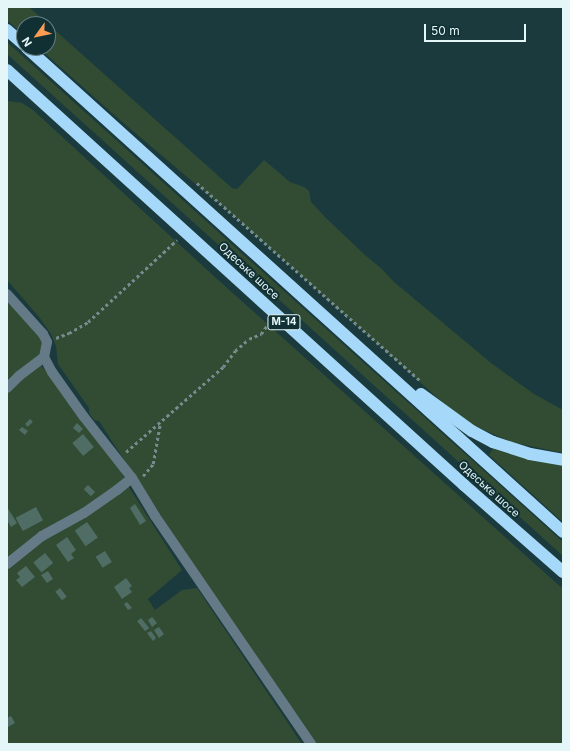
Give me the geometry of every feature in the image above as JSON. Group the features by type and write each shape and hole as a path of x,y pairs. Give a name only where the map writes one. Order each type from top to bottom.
{"highway":[{"name":"М-14","path":"36,56 563,532"},
{"name":"Одеське шосе","path":"7,70 563,572"},
{"path":"371,359 472,431 509,448 563,460"}],"lane":[{"path":"7,294 36,325 47,342 44,357 52,372 84,417 108,445 117,460 133,480 159,522 311,744"},
{"path":"7,388 19,376 44,357"},
{"path":"7,564 42,536 84,513 133,480"}],"path":[{"path":"196,182 423,384"},
{"path":"47,342 69,333 88,322 186,232"},
{"path":"117,460 223,367 235,351 249,339 261,334 276,314"},
{"path":"133,480 153,464 160,423"}],"green space":[{"path":"7,7 29,7 39,16 16,16 16,28 7,20"},
{"path":"56,31 232,188 237,189 264,160 290,182 304,187 309,191 311,202 393,281 491,363 534,394 563,410 563,453 511,442 475,426 450,409 245,226 120,120 48,56 56,56"},
{"path":"7,42 16,50 16,56 23,56 563,542 563,556 7,54"},
{"path":"7,101 22,103 33,110 216,278 563,589 563,744 314,744 207,588 99,421 94,420 89,413 89,408 58,364 56,346 51,334 39,317 7,280"},
{"path":"7,299 37,330 43,342 42,367 57,382 114,458 130,489 182,570 148,599 155,610 182,590 197,588 302,744 7,744"},
{"path":"494,447 527,459 563,465 563,522 489,455"}],"building":[{"path":"30,419 33,422 28,427 25,424"},
{"path":"77,423 83,429 79,433 73,428"},
{"path":"22,427 28,431 25,435 19,430"},
{"path":"83,434 94,447 83,456 72,443"},
{"path":"88,485 95,492 91,496 84,489"},
{"path":"135,504 146,521 140,525 130,508"},
{"path":"7,507 17,523 11,527 7,520"},
{"path":"36,507 43,520 23,531 16,518"},
{"path":"87,522 98,538 86,546 75,531"},
{"path":"67,537 76,550 71,554 74,558 68,562 56,545"},
{"path":"105,551 112,562 103,568 96,557"},
{"path":"45,553 53,563 42,573 33,562"},
{"path":"26,566 35,577 22,587 16,580 20,577 17,573"},
{"path":"48,571 53,579 47,583 41,575"},
{"path":"126,578 132,586 129,588 132,592 122,599 114,587"},
{"path":"60,588 67,597 62,600 55,592"},
{"path":"127,602 132,608 128,610 124,604"},
{"path":"152,617 157,623 152,627 148,620"},
{"path":"141,618 149,628 145,631 137,621"},
{"path":"159,627 164,634 159,638 154,630"},
{"path":"151,631 156,638 153,641 147,633"},
{"path":"11,716 15,723 8,727 7,718"}]}
